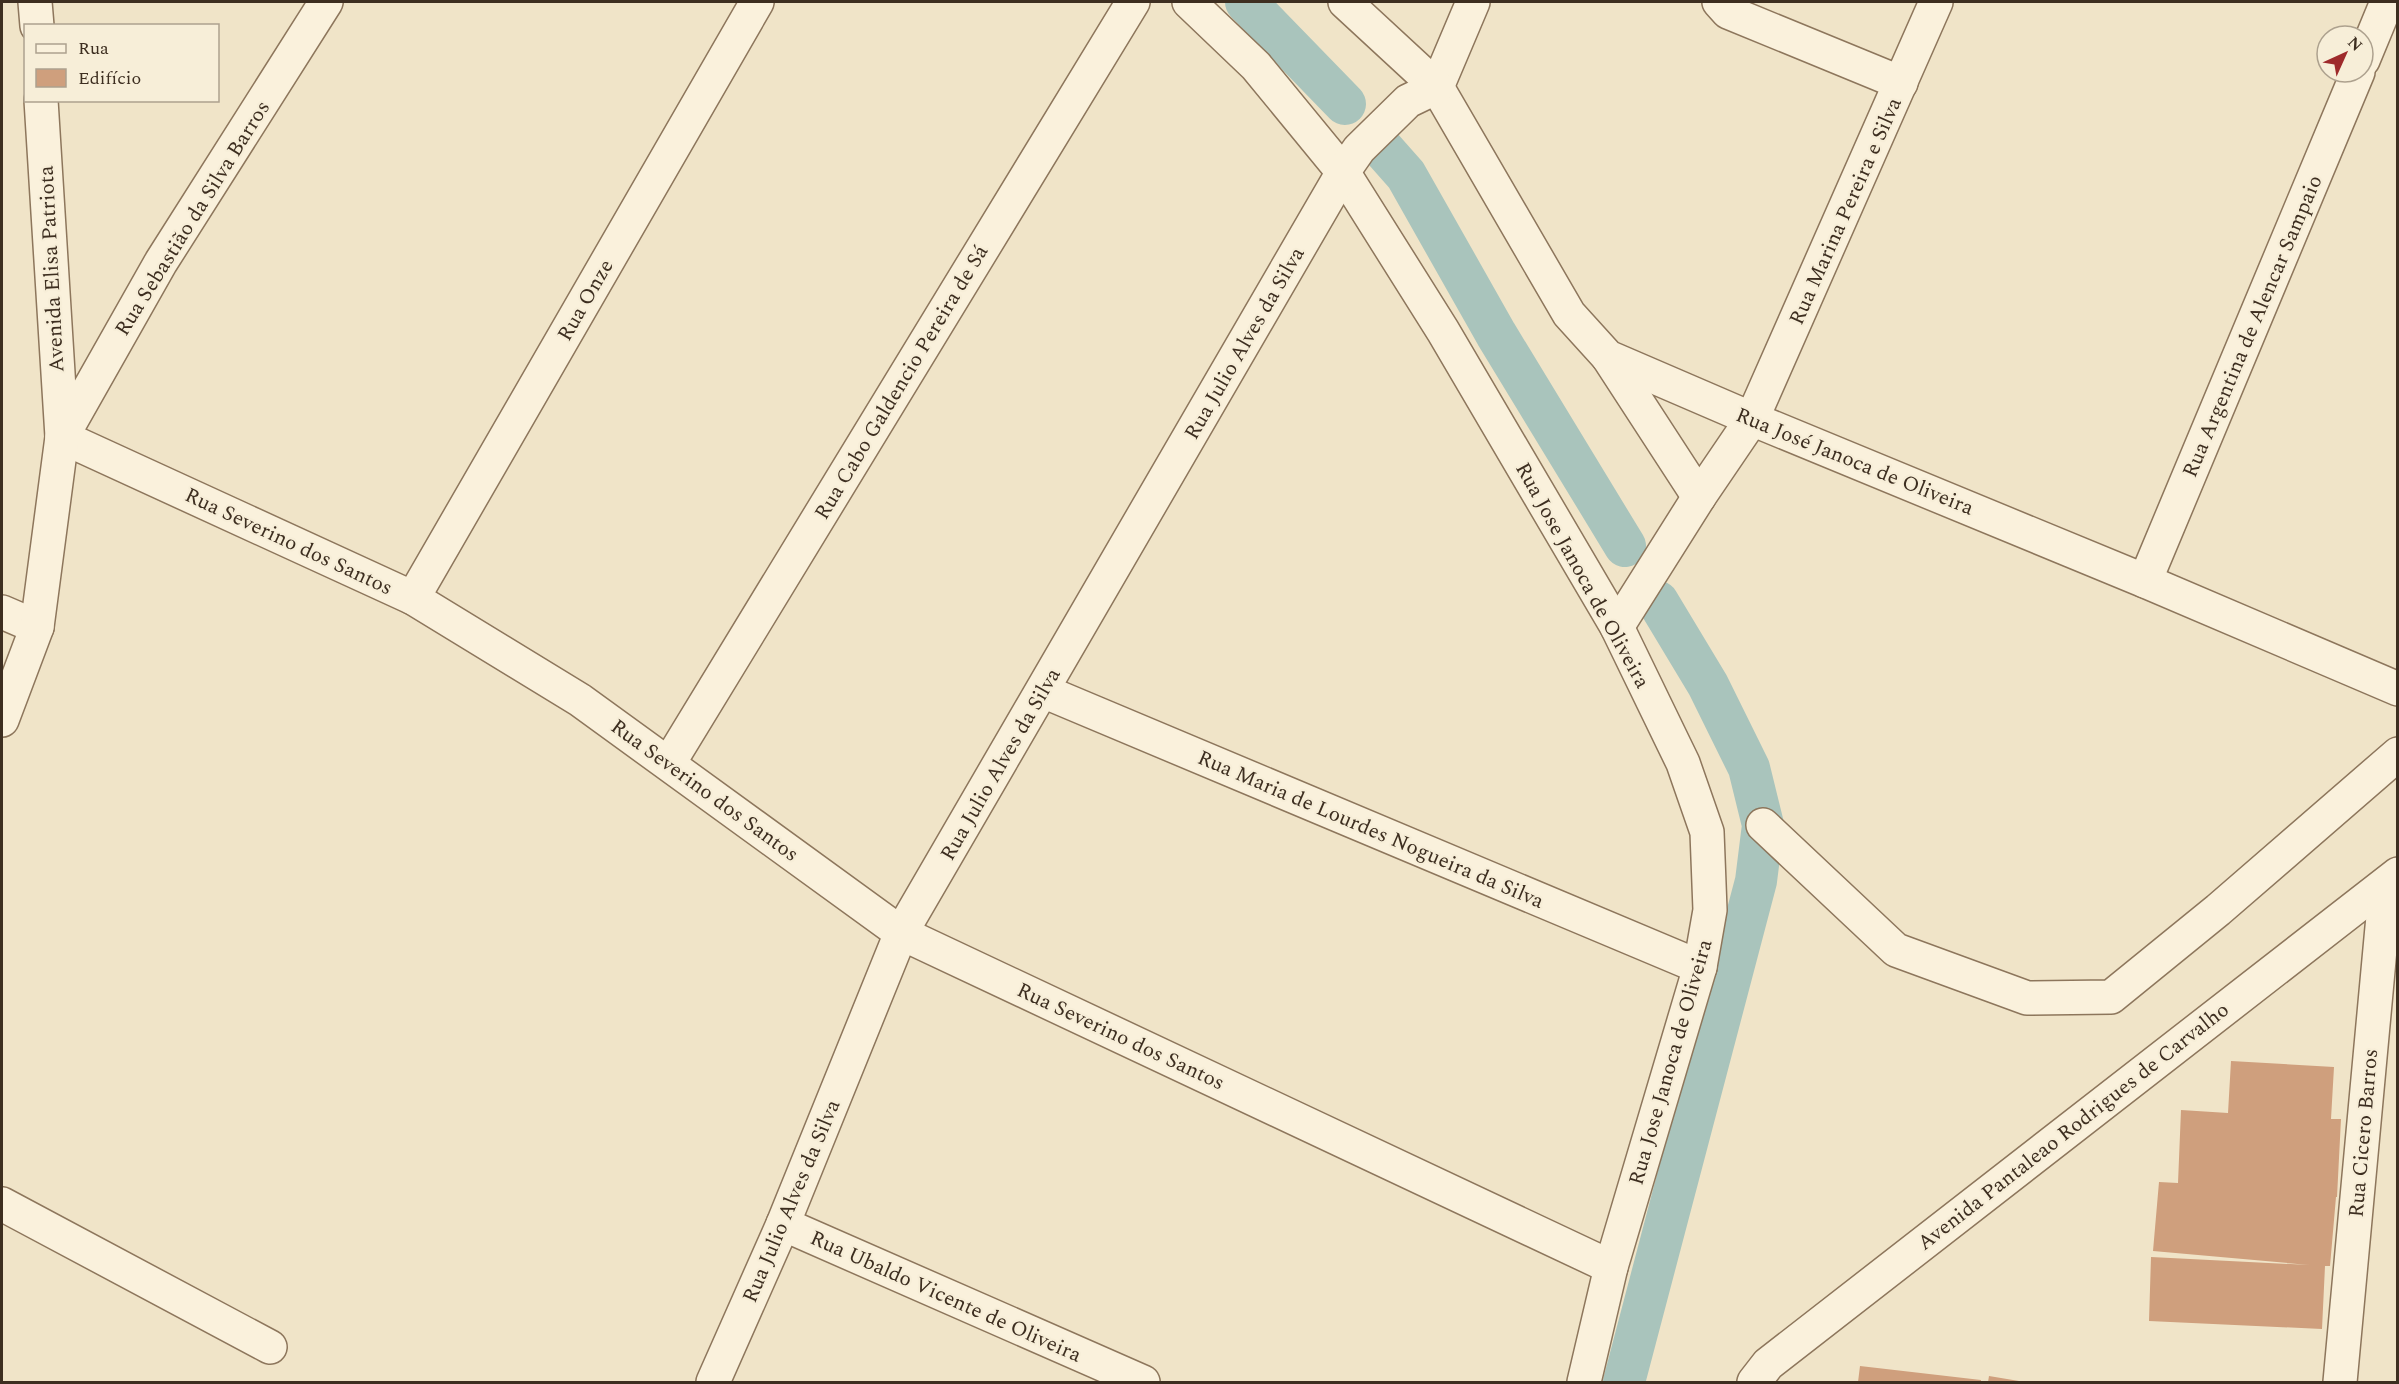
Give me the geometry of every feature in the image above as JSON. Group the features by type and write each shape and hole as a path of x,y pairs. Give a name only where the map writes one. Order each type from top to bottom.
{"street":[{"path":"35,2 37,24"},
{"name":"Rua Sebastião da Silva Barros","path":"62,437 161,262 326,2"},
{"name":"Rua Onze","path":"413,598 758,2"},
{"name":"Rua Cabo Galdencio Pereira de Sá","path":"669,763 1133,2"},
{"name":"Rua Jose Janoca de Oliveira","path":"1189,2 1351,160 1443,331 1617,627 1683,762 1707,832 1710,910 1700,967 1611,1267"},
{"name":"Rua José Janoca de Oliveira","path":"1345,2 1422,94 1569,314 1608,357 1752,419 2145,580 2397,689"},
{"path":"1422,94 1473,2"},
{"path":"1719,2 1728,12 1901,83"},
{"name":"Rua Marina Pereira e Silva","path":"1617,627 1692,508 1752,419 1935,2"},
{"path":"2375,31 2387,2"},
{"name":"Rua Argentina de Alencar Sampaio","path":"2145,580 2353,84"},
{"name":"Rua Julio Alves da Silva","path":"713,1383 783,1224 901,933 1351,160 1422,94"},
{"name":"Avenida Elisa Patriota","path":"41,102 62,437"},
{"path":"1608,357 1692,508"},
{"path":"2,720 37,627 62,437"},
{"name":"Rua Severino dos Santos","path":"62,437 413,598 580,700 901,933 1611,1267"},
{"path":"2,612 37,627"},
{"name":"Rua Maria de Lourdes Nogueira da Silva","path":"1043,691 1700,967"},
{"path":"1763,825 1896,950 2027,998 2111,997 2218,910 2397,754"},
{"name":"Avenida Pantaleao Rodrigues de Carvalho","path":"1754,1383 1767,1364 2392,879"},
{"name":"Rua Cicero Barros","path":"2340,1383 2392,879"},
{"path":"2,1204 270,1347"},
{"name":"Rua Ubaldo Vicente de Oliveira","path":"783,1224 1143,1383"},
{"path":"1584,1383 1611,1267"}],"building":[{"path":"2231,1061 2334,1067 2331,1119 2341,1119 2337,1197 2330,1266 2325,1266 2322,1329 2149,1321 2151,1257 2309,1265 2153,1251 2159,1182 2178,1183 2181,1110 2228,1113"},
{"path":"1860,1366 1981,1380 1981,1382 1858,1382"},
{"path":"1989,1376 2019,1381 2019,1382 1988,1382"}],"waterway":[{"path":"1246,2 1345,104"},
{"path":"1383,149 1406,175 1496,334 1625,546"},
{"path":"1624,1382 1756,881 1763,825 1749,768 1708,685 1658,602"}]}
